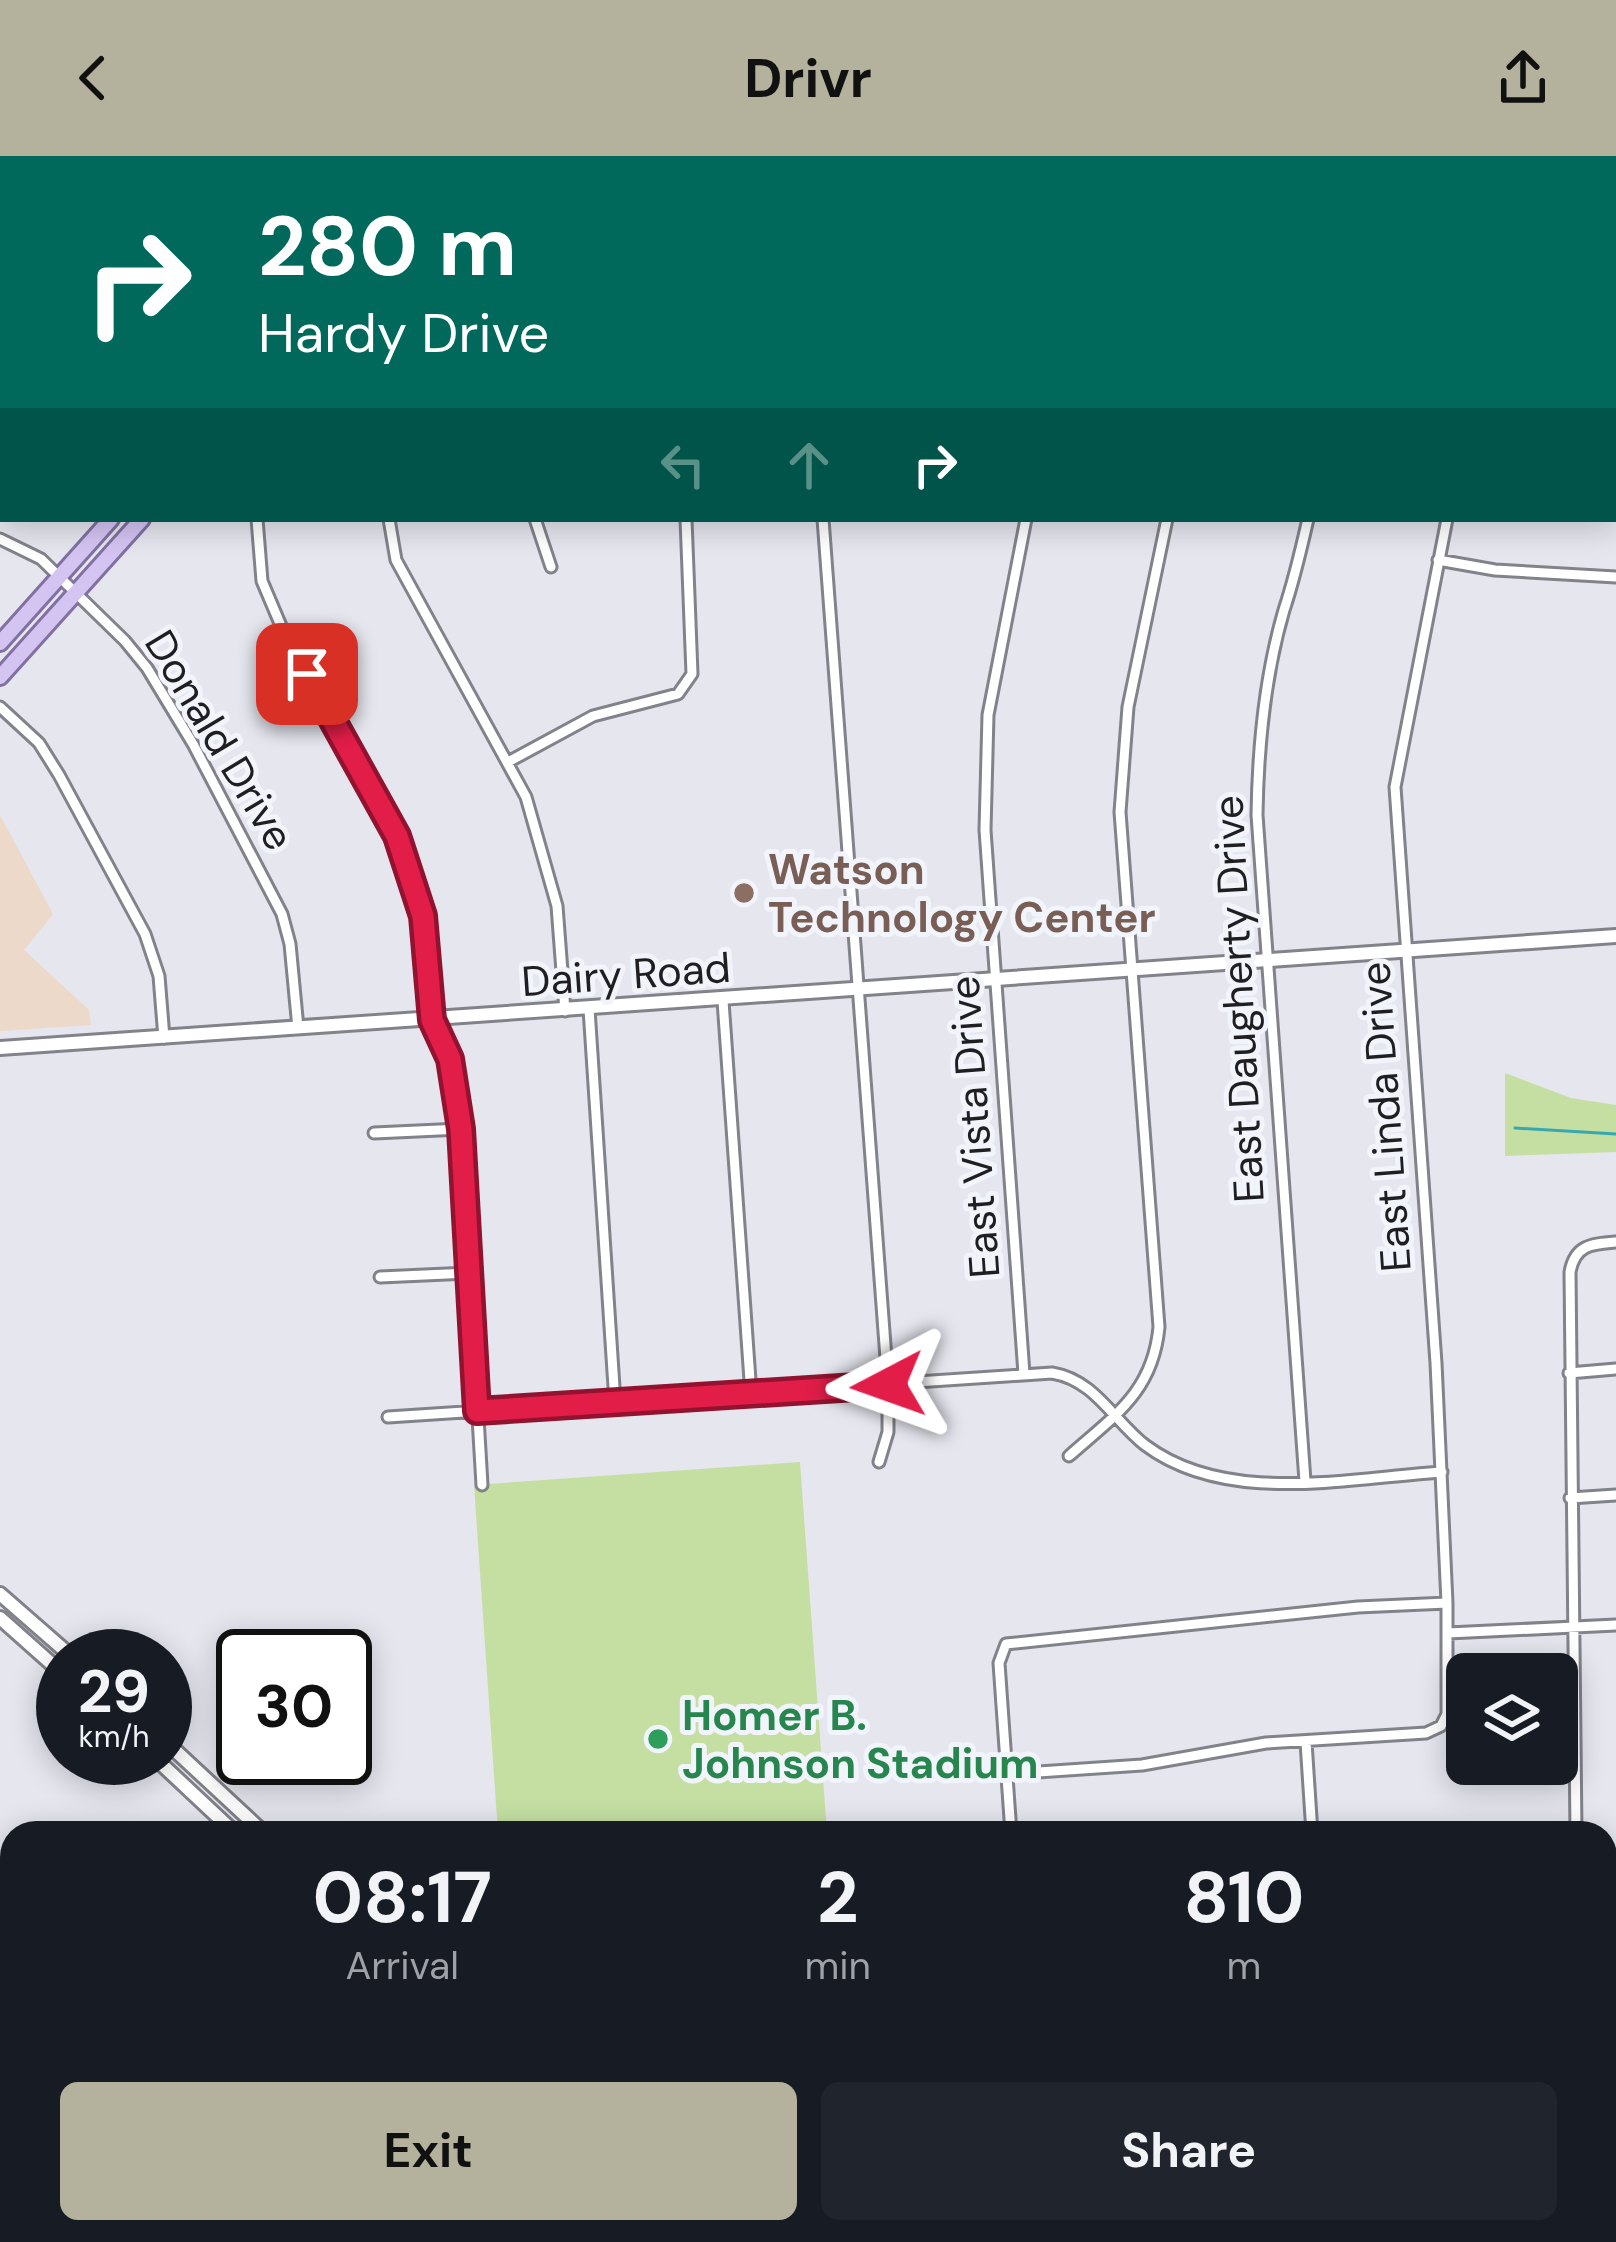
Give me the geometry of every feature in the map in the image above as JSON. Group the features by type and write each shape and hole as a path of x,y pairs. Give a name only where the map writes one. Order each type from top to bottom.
{"main road":[{"path":"0,643 109,522"},
{"path":"0,677 139,522"}],"street":[{"path":"257,522 262,581 269,598 408,864 423,916 432,1020 450,1059 461,1129 482,1485"},
{"path":"390,522 396,560 508,762 538,834 557,906 565,1011"},
{"path":"536,522 551,567"},
{"path":"508,762 593,716 677,694 692,674 686,522"},
{"path":"823,522 888,1385 888,1432 879,1462"},
{"name":"East Vista Drive","path":"1024,1374 986,830 988,716 1025,522"},
{"path":"1070,1456 1132,1400 1148,1375 1159,1327 1120,812 1123,752 1166,522"},
{"name":"East Daugherty Drive","path":"1305,1480 1257,815 1258,752 1284,612 1307,522"},
{"name":"East Linda Drive","path":"1306,1742 1426,1733 1441,1726 1447,1714 1442,1472 1395,787 1446,522"},
{"name":"Donald Drive","path":"0,539 41,559 147,668 271,889 290,944 298,1029"},
{"path":"1438,560 1496,570 1616,577"},
{"path":"0,707 39,743 145,934 159,976 164,1038"},
{"name":"Dairy Road","path":"0,1048 1616,936"},
{"path":"723,1000 752,1394"},
{"path":"590,1010 615,1402"},
{"path":"374,1133 461,1129"},
{"path":"1576,1821 1570,1272 1573,1256 1591,1244 1616,1242"},
{"path":"380,1277 469,1273"},
{"path":"1569,1372 1616,1370"},
{"path":"388,1417 1024,1374 1070,1376 1146,1445 1198,1471 1246,1483 1442,1472"},
{"path":"1570,1498 1616,1495"},
{"path":"0,1594 40,1629"},
{"path":"1010,1821 999,1664 1006,1644 1358,1607 1448,1603"},
{"path":"0,1618 36,1650"},
{"path":"1448,1633 1616,1624"},
{"path":"1007,1774 1142,1765 1266,1743 1306,1742 1311,1821"},
{"path":"192,1766 251,1821"},
{"path":"184,1785 222,1821"}],"shaded area":[{"path":"0,815 53,914 24,950 89,1010 91,1025 0,1031"}],"green space":[{"path":"1505,1073 1571,1098 1616,1105 1616,1152 1505,1156"},
{"path":"800,1462 826,1821 497,1821 474,1485"}],"waterway":[{"path":"1515,1128 1616,1134"}],"place":[{"name":"Watson Technology Center","path":"744,893"},
{"name":"Homer B. Johnson Stadium","path":"658,1739"}],"route":[{"path":"307,674 397,836 423,916 432,1020 450,1059 461,1129 477,1411 888,1385"}]}
